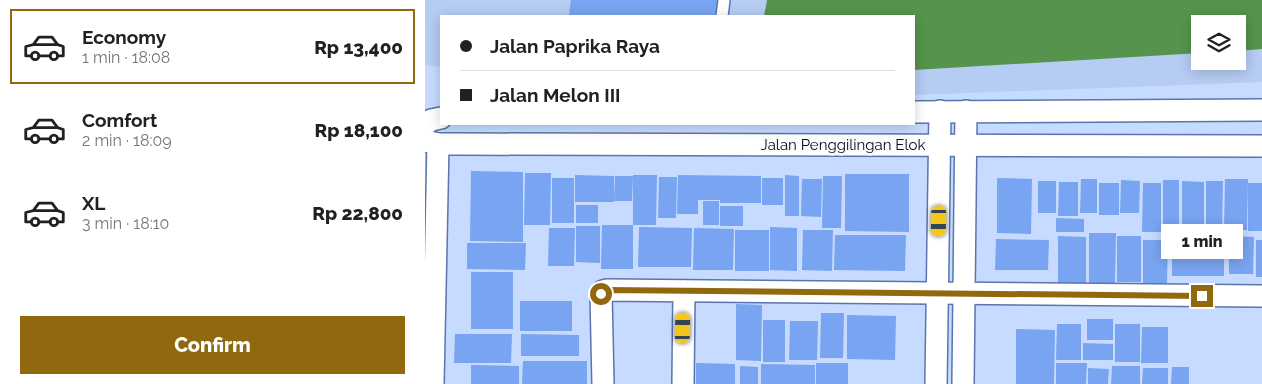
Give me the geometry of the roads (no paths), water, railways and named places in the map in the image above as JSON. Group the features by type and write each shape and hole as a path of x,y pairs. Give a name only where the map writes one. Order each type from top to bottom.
{"street":[{"path":"915,112 1262,110"},
{"path":"936,384 940,111"},
{"path":"963,384 966,111"},
{"path":"425,125 431,120 440,118"},
{"path":"431,142 433,384"},
{"name":"Jalan Penggilingan Elok","path":"431,142 1262,146"},
{"path":"603,384 601,294 603,291 1262,296"},
{"path":"683,384 684,291"}],"lane":[{"path":"722,15 724,0"}]}
